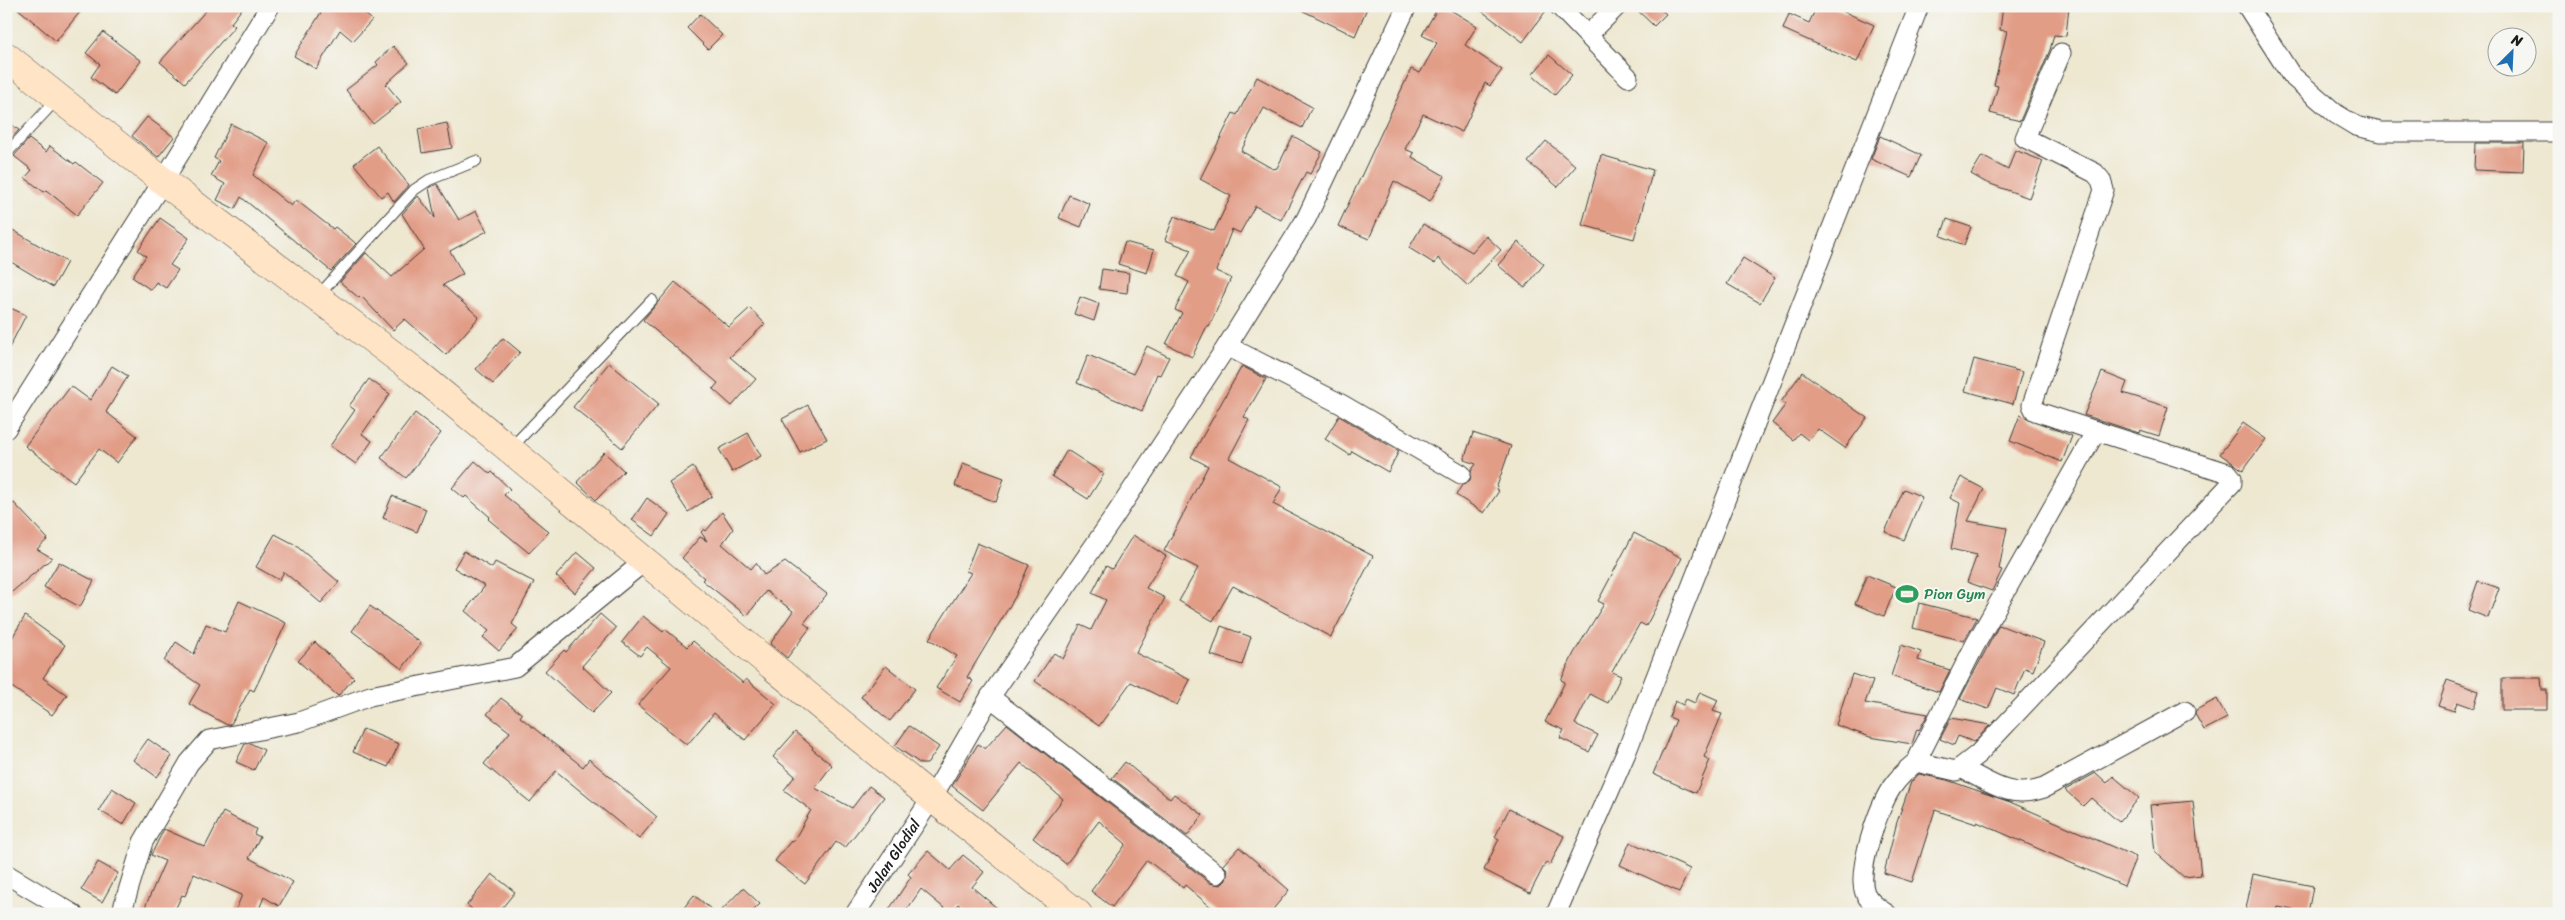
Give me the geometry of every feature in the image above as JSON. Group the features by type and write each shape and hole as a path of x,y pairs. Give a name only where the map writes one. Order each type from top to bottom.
{"street":[{"path":"6,428 163,181 270,6"},
{"name":"Jalan Glodial","path":"855,914 932,798 990,697 1112,520 1227,346 1306,219 1407,6"},
{"path":"1559,6 1628,77"},
{"path":"1588,35 1617,6"},
{"path":"1556,914 1626,754 1919,6"},
{"path":"2247,6 2291,75 2336,114 2356,126 2381,132 2559,132"},
{"path":"1916,762 1950,770 1962,768 1990,744 2232,483 2232,478 2228,473 2035,411 2032,405 2104,190 2101,180 2095,173 2025,138 2061,54"},
{"path":"6,56 163,181 416,372 932,798 1078,914"},
{"path":"1227,346 1341,404 1461,474"},
{"path":"1887,914 1877,908 1865,893 1865,853 1890,789 1904,772 1916,762 1974,645 2096,431"},
{"path":"121,914 143,842 189,762 209,740 298,722 370,696 515,667 526,661 550,637 646,560"},
{"path":"990,697 1217,874"},
{"path":"1962,768 2011,792 2027,794 2044,788 2185,711"},
{"path":"6,874 74,914"}],"lane":[{"path":"6,154 57,98"},
{"path":"317,297 414,190 429,180 476,160"},
{"path":"510,449 652,300"}],"building":[{"path":"15,6 85,6 56,41"},
{"path":"210,6 244,6 231,23 235,26 185,83 160,62"},
{"path":"325,6 357,6 372,20 353,41 340,30 316,69 294,56"},
{"path":"1293,6 1368,6 1355,36"},
{"path":"1439,6 1444,6 1477,26 1465,45 1502,70 1490,86 1485,83 1462,132 1423,114 1405,149 1414,153 1412,157 1445,176 1430,201 1394,181 1369,239 1338,226 1411,69 1420,73 1437,43 1422,35"},
{"path":"1475,6 1548,6 1548,8 1523,42"},
{"path":"1633,6 1657,6 1666,14 1654,26"},
{"path":"1817,6 1831,6 1874,25 1857,62 1783,29 1789,14 1809,23"},
{"path":"2003,6 2069,6 2066,36 2054,35 2050,50 2020,121 1990,113 1998,86 1994,85 2007,31 2000,30"},
{"path":"700,14 722,35 708,49 687,28"},
{"path":"103,32 141,61 115,95 91,77 100,64 86,53"},
{"path":"393,46 409,63 386,84 401,102 373,124 346,90 378,65 376,62"},
{"path":"1549,55 1572,75 1555,95 1532,75"},
{"path":"1257,77 1312,107 1302,128 1264,108 1241,151 1273,169 1277,168 1293,136 1322,152 1310,174 1306,172 1281,220 1255,206 1240,233 1232,229 1216,271 1231,278 1209,327 1207,326 1192,357 1166,344 1182,313 1175,310 1189,282 1177,276 1191,250 1165,240 1174,216 1214,231 1231,196 1200,179 1233,113 1237,115"},
{"path":"147,117 174,137 158,157 132,136"},
{"path":"6,121 19,130 6,144"},
{"path":"447,123 452,148 422,153 418,129"},
{"path":"231,124 269,143 253,175 291,206 296,200 333,229 335,227 356,244 331,271 241,197 235,209 217,200 225,184 211,176 219,161 214,158"},
{"path":"1880,136 1921,155 1911,177 1871,159"},
{"path":"29,139 46,152 50,146 74,164 76,162 103,183 77,215 46,190 44,192 25,178 32,170 14,156"},
{"path":"1546,141 1576,166 1558,187 1528,162"},
{"path":"2475,143 2524,143 2523,172 2474,170"},
{"path":"377,146 409,185 394,202 388,192 381,197 354,164"},
{"path":"2015,150 2043,161 2029,198 1985,182 1971,174 1982,156 2008,170"},
{"path":"1601,155 1653,170 1634,239 1582,225"},
{"path":"437,184 459,220 476,211 487,231 450,251 463,274 443,285 479,317 446,355 405,319 393,330 361,296 359,298 340,282 366,253 392,277 424,249 402,214 418,196 435,218 429,188"},
{"path":"1069,195 1090,204 1081,227 1059,218"},
{"path":"160,218 189,238 170,265 178,270 166,288 156,282 151,290 132,277 146,256 138,250"},
{"path":"1947,219 1971,227 1964,245 1941,236"},
{"path":"1423,224 1472,252 1486,236 1501,250 1468,286 1438,258 1435,264 1409,248"},
{"path":"6,226 67,262 53,287 6,259"},
{"path":"1125,242 1154,250 1147,273 1118,264"},
{"path":"1518,242 1544,264 1525,288 1498,265"},
{"path":"1743,258 1775,278 1760,303 1727,284"},
{"path":"1102,269 1129,273 1127,293 1099,289"},
{"path":"675,282 729,327 750,308 765,324 730,357 756,379 732,406 713,389 718,383 643,320"},
{"path":"1080,297 1099,304 1094,321 1074,314"},
{"path":"6,306 26,315 6,354"},
{"path":"503,338 520,352 493,384 476,369"},
{"path":"1147,346 1169,357 1160,375 1157,374 1142,411 1077,383 1088,355 1133,374"},
{"path":"1974,359 2022,372 2013,404 1965,391"},
{"path":"609,363 659,404 622,448 573,407"},
{"path":"112,366 128,376 106,412 137,436 117,463 99,449 74,482 25,446 71,386 90,400"},
{"path":"1242,366 1266,379 1244,417 1249,420 1229,458 1282,487 1273,504 1373,556 1331,637 1233,586 1213,621 1179,601 1198,568 1164,551 1208,466 1191,457"},
{"path":"1802,372 1867,418 1845,448 1818,429 1808,440 1799,433 1793,440 1772,423 1786,404 1781,402"},
{"path":"2102,372 2127,382 2123,393 2168,407 2159,436 2140,430 2139,433 2084,415"},
{"path":"369,379 390,394 362,434 372,441 356,464 330,446 355,410 349,406"},
{"path":"808,405 827,439 800,452 782,419"},
{"path":"415,413 441,433 406,478 381,458"},
{"path":"2020,415 2072,436 2062,462 2010,441"},
{"path":"1339,416 1399,451 1388,472 1352,451 1350,455 1325,439"},
{"path":"2243,423 2266,439 2243,470 2220,454"},
{"path":"748,433 761,456 732,472 719,449"},
{"path":"1473,433 1511,446 1496,489 1499,491 1484,513 1456,495 1462,485 1470,480 1471,471 1476,464 1464,460"},
{"path":"1067,450 1104,474 1088,499 1052,476"},
{"path":"604,452 624,471 596,500 577,482"},
{"path":"475,461 490,474 492,472 510,489 504,495 549,532 529,553 488,519 490,517 466,496 464,498 452,488"},
{"path":"963,463 1004,478 996,502 955,486"},
{"path":"693,467 712,496 688,512 669,483"},
{"path":"1961,477 1984,489 1968,521 2007,528 1999,569 2002,570 1992,591 1967,582 1977,555 1951,549 1960,503 1950,498"},
{"path":"1904,489 1922,497 1904,540 1885,532"},
{"path":"392,496 426,509 417,532 383,518"},
{"path":"647,498 669,514 654,536 632,520"},
{"path":"14,503 48,539 37,549 52,558 6,597 6,510"},
{"path":"722,512 733,529 722,544 751,569 756,563 764,575 785,562 827,594 804,623 810,628 787,658 770,644 793,611 766,591 747,616 702,580 704,578 682,558 700,537 707,541 701,532 704,529 706,531"},
{"path":"1634,533 1682,558 1646,626 1640,623 1612,672 1621,676 1608,703 1590,694 1575,724 1598,735 1589,752 1560,738 1564,730 1545,722 1565,682 1561,680 1574,653 1604,604 1598,601"},
{"path":"275,534 294,544 339,582 321,603 284,572 279,580 256,567"},
{"path":"1133,535 1166,556 1146,588 1165,598 1136,653 1190,680 1177,705 1131,682 1099,726 1035,681 1054,653 1063,659 1080,625 1091,630 1106,600 1092,593 1106,566 1112,569"},
{"path":"977,543 1029,565 1015,597 967,677 973,681 960,702 936,688 957,656 929,639 971,573 966,571"},
{"path":"464,551 492,568 495,562 534,582 512,624 518,629 499,651 483,637 489,631 465,611 485,586 454,568"},
{"path":"577,552 596,568 575,593 556,576"},
{"path":"59,562 94,581 80,607 44,587"},
{"path":"1867,575 1896,587 1884,616 1855,604"},
{"path":"2478,581 2499,588 2488,618 2468,610"},
{"path":"239,601 286,623 254,691 250,689 231,724 227,725 189,704 200,685 164,661 176,642 194,654 206,624 225,632"},
{"path":"1919,603 1977,618 1964,641 1913,628"},
{"path":"370,606 421,643 402,669 352,631"},
{"path":"600,614 616,628 582,666 611,693 592,713 545,671 564,650 566,652"},
{"path":"25,616 65,645 43,678 67,695 52,715 6,683 6,648"},
{"path":"643,616 663,632 665,629 687,647 693,641 743,683 746,679 776,704 745,740 714,713 687,745 638,705 671,667 647,647 640,656 622,642"},
{"path":"1999,625 2044,642 2033,671 2025,668 2014,695 1997,688 1988,709 1960,699"},
{"path":"1221,626 1251,637 1242,665 1211,655"},
{"path":"315,642 354,678 338,696 298,661"},
{"path":"1901,645 1921,652 1918,660 1950,670 1939,692 1891,676"},
{"path":"886,666 915,689 890,721 861,697"},
{"path":"1852,674 1873,681 1865,703 1928,714 1919,730 1917,729 1912,744 1870,737 1836,725"},
{"path":"2502,678 2541,678 2542,690 2547,690 2547,710 2502,710"},
{"path":"2447,680 2479,691 2474,708 2457,702 2454,711 2438,706"},
{"path":"1700,692 1718,700 1713,711 1722,714 1704,757 1710,760 1696,793 1653,774 1676,720 1669,717 1675,701 1683,705 1686,699 1695,703"},
{"path":"501,698 522,714 520,717 583,767 589,759 657,817 639,839 556,771 530,802 484,764 510,732 487,714"},
{"path":"2217,699 2227,718 2204,730 2195,714 2196,710"},
{"path":"1951,718 1990,725 1974,742 1958,736 1954,745 1940,739"},
{"path":"1007,724 1210,883 1221,885 1226,880 1228,870 1223,865 1239,847 1289,890 1269,914 1219,914 1185,885 1183,888 1147,860 1112,907 1091,891 1126,844 1099,821 1066,864 1033,838 1063,799 1021,763 983,810 952,786 978,744 985,749"},
{"path":"909,726 939,747 927,764 921,764 895,746"},
{"path":"363,729 399,744 388,767 353,752"},
{"path":"795,732 832,765 815,788 852,808 869,786 884,797 845,848 836,842 805,884 775,861 791,841 793,842 811,810 784,790 795,776 773,757"},
{"path":"148,739 172,756 157,777 133,760"},
{"path":"250,743 264,750 254,770 236,762 245,744"},
{"path":"1125,762 1170,799 1174,794 1203,815 1187,836 1112,778"},
{"path":"2096,773 2107,783 2113,776 2139,798 2119,822 2091,798 2083,806 2065,790"},
{"path":"1919,774 1947,780 2010,802 2136,857 2124,886 1977,822 1976,824 1935,810 1912,882 1884,873 1897,822 1911,782"},
{"path":"112,788 136,803 123,825 99,810"},
{"path":"2193,801 2201,875 2184,877 2155,852 2150,805"},
{"path":"1509,809 1564,836 1550,865 1546,862 1530,893 1484,870 1499,839 1495,837"},
{"path":"223,812 256,829 254,834 260,837 249,858 293,882 279,906 264,897 257,914 234,914 242,895 194,874 185,896 182,895 173,914 142,914 165,861 151,855 164,829 205,847"},
{"path":"1630,842 1690,869 1679,892 1620,865"},
{"path":"928,851 950,870 963,855 984,872 972,887 1004,914 969,914 958,904 950,913 921,889 904,914 886,914 911,877 908,874"},
{"path":"98,862 118,873 102,902 81,890"},
{"path":"492,874 515,892 497,914 478,914 467,905"},
{"path":"2253,874 2313,886 2308,913 2278,907 2276,914 2245,914"},
{"path":"743,888 760,904 750,914 718,914"},
{"path":"694,895 717,914 679,914"}],"place":[{"name":"Pion Gym","path":"1907,594"}]}
